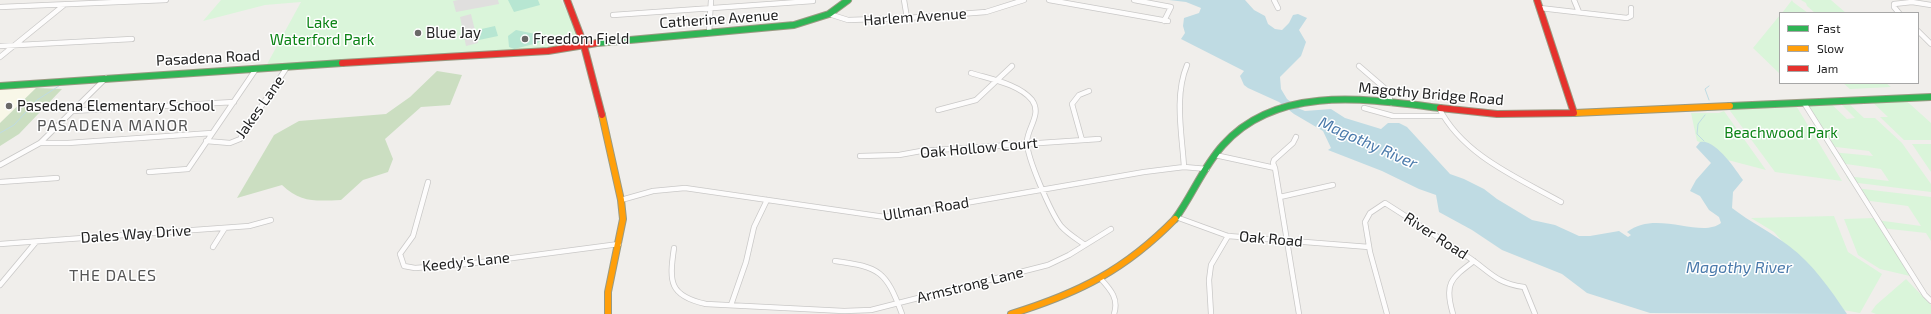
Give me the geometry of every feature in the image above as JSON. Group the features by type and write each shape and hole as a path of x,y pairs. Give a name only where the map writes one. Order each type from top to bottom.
{"main road":[{"path":"567,0 576,19 593,74 621,200 623,221 608,301 608,314"},
{"name":"Catherine Avenue","path":"585,45 626,39 788,26 811,21 829,14 848,0"},
{"path":"1537,0 1574,113"},
{"name":"Pasadena Road","path":"0,86 106,78 541,52 585,45"},
{"name":"Magothy Bridge Road","path":"1011,314 1053,302 1101,279 1129,263 1152,244 1176,217 1224,142 1239,128 1262,115 1280,108 1297,104 1345,100 1488,113 1574,113 1931,97"}],"street":[{"path":"0,7 166,0"},
{"path":"709,33 711,0"},
{"path":"904,0 907,18"},
{"name":"Harlem Avenue","path":"829,14 848,20 907,18 986,12 1024,0"},
{"path":"1049,0 1166,21 1170,7 1134,0"},
{"path":"1274,0 1278,8"},
{"path":"1574,0 1579,12"},
{"path":"613,15 813,1"},
{"path":"1898,12 1894,7 1894,4 1899,2 1915,2 1931,5"},
{"path":"0,57 64,4"},
{"path":"1540,8 1627,18 1631,16 1631,8"},
{"path":"1919,32 1931,44"},
{"path":"0,46 132,39"},
{"path":"1184,167 1180,90 1184,69 1187,65"},
{"path":"938,110 976,100 1012,66"},
{"path":"1359,66 1388,91 1391,103"},
{"name":"Jakes Lane","path":"206,142 230,143 240,139 287,67"},
{"path":"149,172 188,169 256,69"},
{"path":"971,73 1023,92 1033,101 1036,113 1026,143 1033,166 1059,223 1070,234 1085,245"},
{"path":"0,165 24,153 40,142 106,78"},
{"path":"1082,140 1072,104 1079,96 1089,91"},
{"path":"72,111 234,102"},
{"path":"1804,103 1925,295 1931,301"},
{"path":"1364,108 1379,115 1391,117 1442,116"},
{"path":"1439,108 1442,116 1453,130 1481,156 1561,202"},
{"path":"40,142 68,143 212,133"},
{"path":"1296,137 1293,143 1274,160 1273,164 1276,168 1299,314"},
{"name":"Oak Hollow Court","path":"860,156 893,154 906,156 921,151 1099,139"},
{"path":"1215,155 1276,168"},
{"name":"Ullman Road","path":"621,200 653,191 685,188 885,216 1184,167 1207,169"},
{"path":"0,182 57,178"},
{"name":"Keedy's Lane","path":"428,182 413,236 400,254 404,266 415,268 467,264 619,244"},
{"path":"1280,197 1333,185"},
{"path":"731,305 746,262 754,227 766,200"},
{"name":"River Road","path":"1369,247 1365,222 1371,212 1385,203 1474,261 1496,280 1513,286 1524,287 1535,314"},
{"name":"Oak Road","path":"1176,217 1228,236 1369,247"},
{"name":"Dales Way Drive","path":"0,244 225,228 255,225 271,220"},
{"path":"213,247 225,228"},
{"name":"Armstrong Lane","path":"674,248 670,279 677,292 684,298 698,302 731,305 844,311 871,310 1048,265 1085,245 1110,229"},
{"path":"1211,314 1209,280 1211,265 1228,236"},
{"path":"0,285 36,242"},
{"path":"1369,247 1387,314"},
{"path":"835,261 864,266 880,272 889,284 902,314"},
{"path":"1453,314 1447,296 1450,282 1474,261"},
{"path":"1101,279 1114,293 1117,300 1114,314"}],"shaded area":[{"path":"498,0 499,4 456,12 453,1"},
{"path":"471,14 478,43 466,46 460,17"},
{"name":"Pasedena Elementary School","path":"40,85 36,88 0,123 0,88"}],"green space":[{"name":"Lake Waterford Park","path":"221,0 561,0 578,34 578,40 573,44 526,51 266,66 301,2 265,5 203,21"},
{"path":"508,0 538,0 540,5 514,12"},
{"path":"1792,0 1807,12 1783,12"},
{"path":"1801,0 1831,0 1845,12 1814,12 1807,6 1806,3"},
{"path":"1779,16 1779,73 1753,48"},
{"path":"495,26 498,36 479,40 477,30"},
{"name":"Freedom Field","path":"516,30 545,36 538,43 514,49 509,47 508,36"},
{"path":"437,71 462,75 450,105 421,107 385,139 393,159 388,172 363,180 341,200 309,200 296,195 282,185 237,198 274,135 299,121 386,114 410,97"},
{"name":"Beachwood Park","path":"1844,84 1887,84 1891,87 1850,89"},
{"path":"36,88 62,89 19,134 0,146 0,123"},
{"name":"Beachwood Park","path":"1901,96 1931,123 1931,140 1904,140 1880,117 1888,117 1867,97"},
{"name":"Beachwood Park","path":"1836,99 1844,99 1864,118 1875,118 1902,143 1931,184 1931,192 1850,182 1846,176 1889,181 1881,169 1839,163 1831,152 1873,156 1869,151 1828,146 1814,124 1816,124 1804,101 1827,100 1847,119 1855,118"},
{"name":"Beachwood Park","path":"1795,104 1842,181 1775,172 1728,108"},
{"name":"Beachwood Park","path":"1724,111 1766,170 1720,158 1716,149 1697,141 1691,113 1719,113"},
{"path":"1912,144 1931,144 1931,172"},
{"path":"1855,188 1931,197 1931,241 1926,233 1881,228 1910,276 1880,269 1858,255 1844,219 1874,218 1876,220 1921,226 1908,206 1863,200"},
{"path":"1834,216 1848,252 1882,274 1860,313 1843,310 1774,232 1751,218"},
{"path":"1906,279 1931,305 1931,314 1876,314 1871,312 1876,305"}],"water":[{"name":"Magothy River","path":"1169,0 1245,0 1254,10 1265,16 1268,24 1275,29 1282,30 1289,23 1293,15 1298,14 1307,18 1299,30 1306,42 1301,56 1280,77 1281,89 1287,99 1305,111 1331,109 1345,118 1381,129 1388,123 1399,123 1407,127 1450,174 1484,189 1497,199 1532,220 1555,225 1579,236 1590,236 1619,231 1628,237 1631,235 1627,232 1639,226 1651,223 1664,223 1702,228 1712,227 1721,223 1719,217 1709,210 1700,196 1690,191 1696,180 1711,163 1696,147 1700,142 1706,142 1712,145 1724,156 1743,180 1733,192 1732,208 1798,253 1821,277 1847,314 1650,313 1587,293 1562,274 1502,250 1472,230 1439,212 1436,195 1419,189 1382,171 1328,150 1331,148 1323,131 1294,114 1279,102 1244,85 1240,76 1244,71 1181,39 1185,33 1183,26 1184,18 1199,13 1201,8 1186,2"}],"waterway":[{"path":"0,133 14,125 37,100 62,84"},
{"path":"1709,86 1705,89 1709,100"},
{"path":"1704,141 1697,134 1698,124 1705,115"}],"traffic: fast":[{"path":"597,43 626,39 794,25 829,14 848,0"},
{"path":"0,86 342,63"},
{"path":"1730,106 1931,97"},
{"path":"1175,219 1223,145 1244,126 1268,112 1295,104 1324,100 1384,101 1440,108"}],"traffic: slow":[{"path":"1574,113 1730,106"},
{"path":"602,115 621,200 623,219 608,292 608,314"},
{"path":"1011,314 1058,298 1100,279 1139,253 1175,219"}],"traffic: jam":[{"path":"567,0 583,42 602,115"},
{"path":"1440,108 1497,114 1574,113 1537,0"},
{"path":"342,63 548,51 597,43"}],"place":[{"name":"Blue Jay","path":"418,33"},
{"name":"Freedom Field","path":"525,39"},
{"name":"Pasedena Elementary School","path":"9,106"}],"district":[{"name":"PASADENA MANOR","path":"113,126"},
{"name":"THE DALES","path":"113,276"}]}
